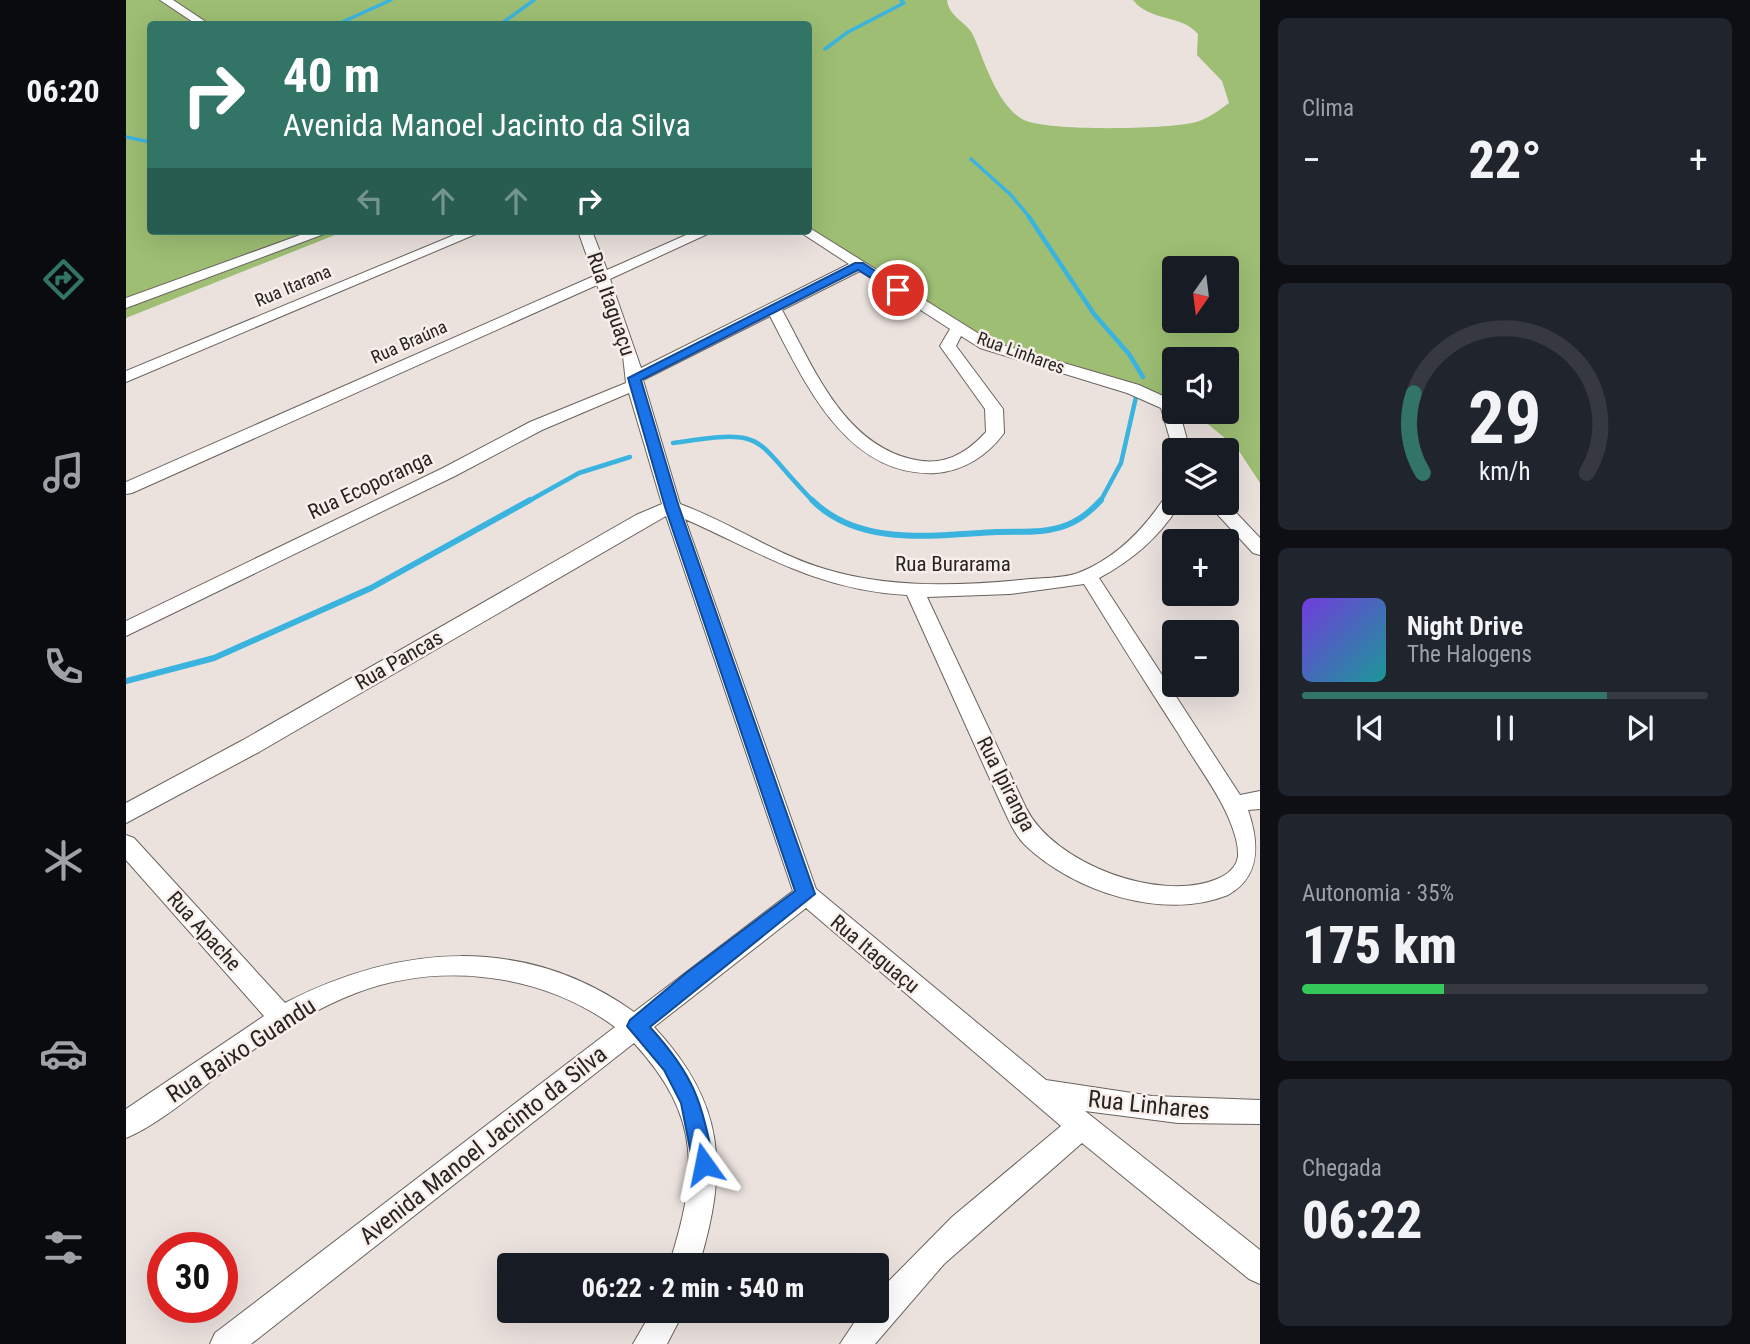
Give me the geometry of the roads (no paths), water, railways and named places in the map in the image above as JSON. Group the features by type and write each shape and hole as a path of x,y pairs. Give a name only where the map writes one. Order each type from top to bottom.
{"street":[{"path":"165,0 198,21"},
{"name":"Rua Linhares","path":"812,234 986,345 1133,389 1169,404 1178,438"},
{"path":"126,303 314,235"},
{"name":"Rua Itarana","path":"126,377 466,235"},
{"name":"Rua Itaguaçu","path":"586,235 631,356 634,382 672,507 806,894 1039,1091 1260,1269"},
{"name":"Rua Braúna","path":"126,489 698,235"},
{"name":"Rua Ecoporanga","path":"126,629 449,472 536,426 634,382 773,307 859,265"},
{"path":"773,307 831,411 851,436 885,458 925,467 961,463 995,433 995,409 948,346 958,328"},
{"name":"Rua Burarama","path":"672,507 814,572 841,580 914,590 1021,586 1088,576 1128,552 1152,532 1163,515"},
{"name":"Rua Pancas","path":"126,814 251,746 643,519 672,507"},
{"path":"1227,515 1260,549"},
{"name":"Rua Ipiranga","path":"914,590 1006,790 1032,838 1061,858 1097,876 1157,895 1188,897 1216,893 1240,879 1250,857 1246,834 1234,804 1088,576"},
{"path":"1234,804 1260,800"},
{"name":"Rua Apache","path":"126,844 283,1019"},
{"name":"Avenida Manoel Jacinto da Silva","path":"226,1344 637,1026 692,979 806,894"},
{"name":"Rua Baixo Guandu","path":"126,1125 283,1019 351,984 416,968 473,964 526,973 586,993 637,1026 671,1064 691,1102 704,1164 702,1211 688,1253"},
{"name":"Rua Linhares","path":"1039,1091 1124,1107 1174,1112 1260,1112"},
{"path":"856,1344 878,1313 957,1228 1083,1125"},
{"path":"649,1344 662,1323"}],"waterway":[{"path":"345,21 391,0"},
{"path":"505,21 534,0"},
{"path":"825,49 848,32 904,3 901,0"},
{"path":"126,137 147,141"},
{"path":"971,159 1011,195 1031,219"},
{"path":"1029,217 1094,314 1129,354 1143,377"},
{"path":"1100,502 1121,463 1136,397"},
{"path":"673,443 727,437 756,442 813,500"},
{"path":"527,502 579,473 630,457"},
{"path":"126,681 214,658 371,588 530,500"},
{"path":"813,500 831,515 853,526 876,532 924,536 1050,530 1077,520 1101,500"}]}
